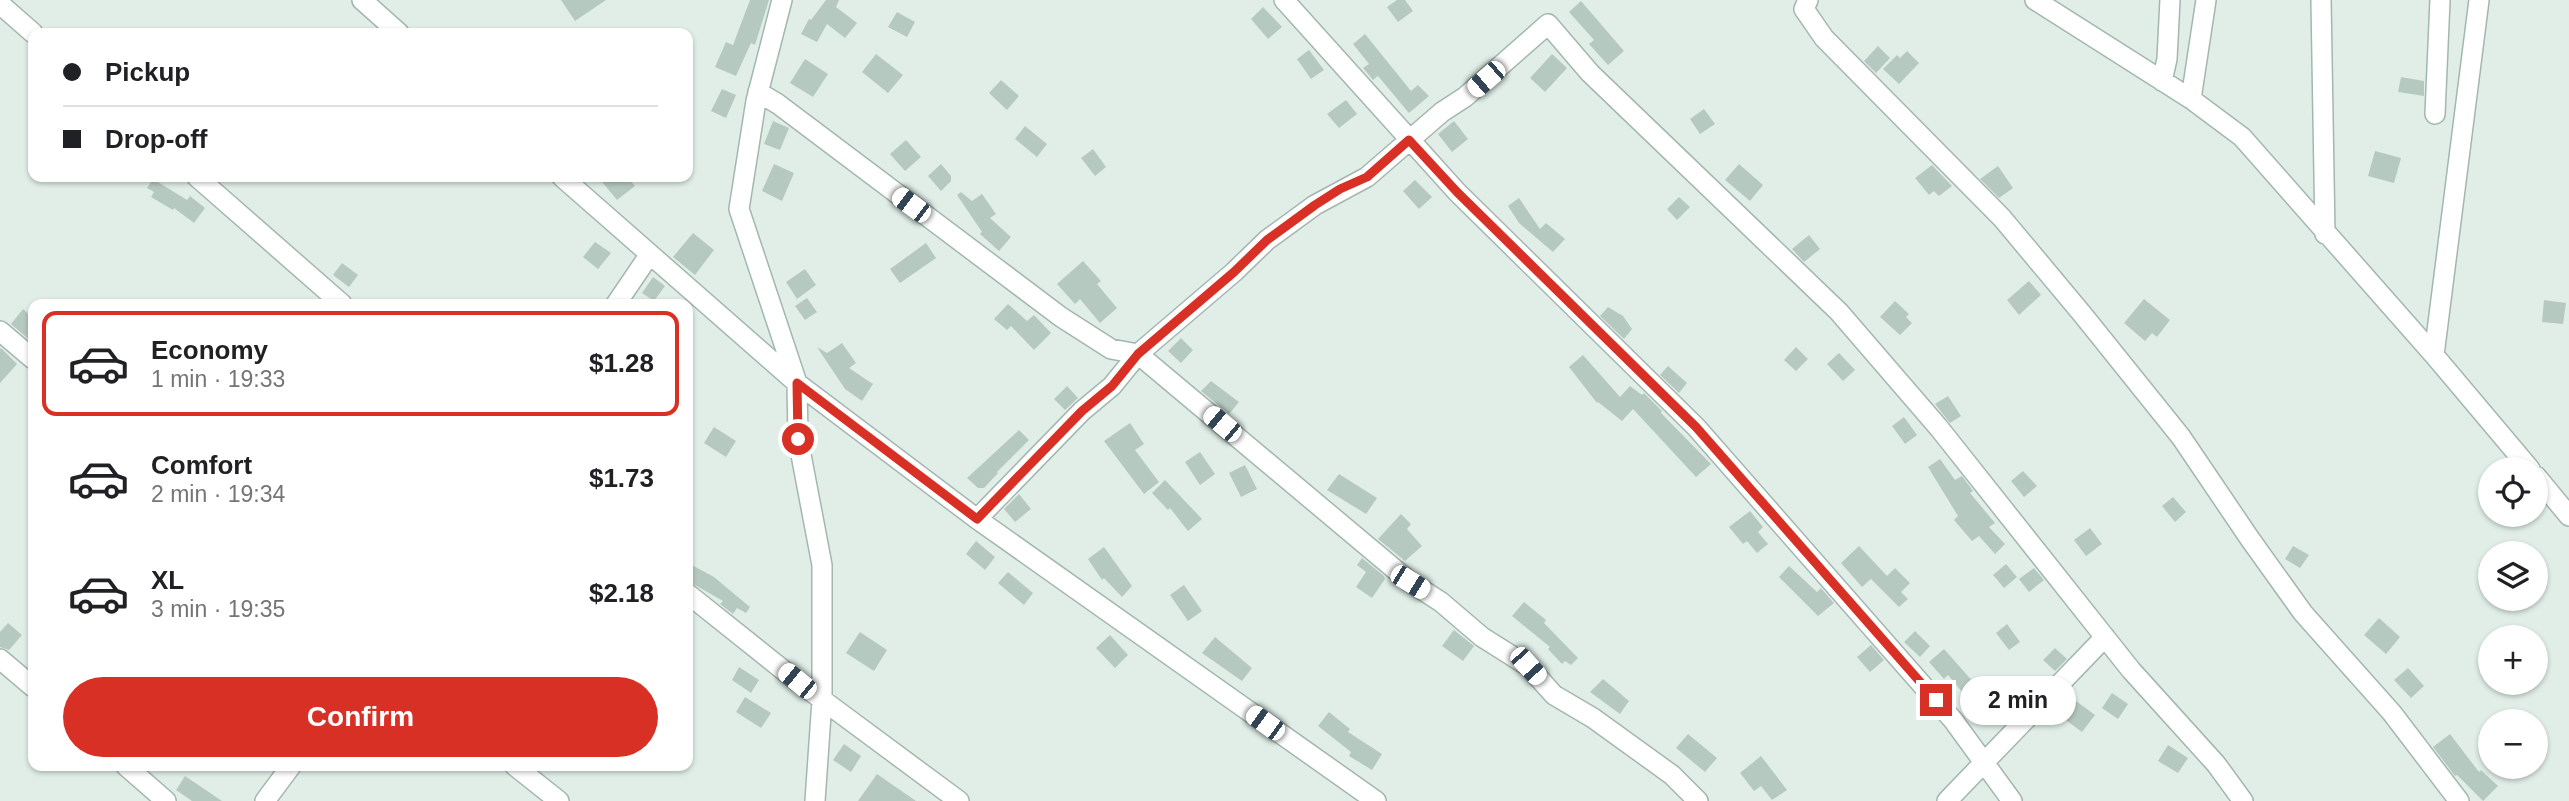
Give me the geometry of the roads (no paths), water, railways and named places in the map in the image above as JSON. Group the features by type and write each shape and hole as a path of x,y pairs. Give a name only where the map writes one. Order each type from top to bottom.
{"street":[{"path":"362,0 393,28"},
{"path":"782,0 758,93 739,209 797,383 798,439 822,565 822,700 815,801"},
{"path":"1284,0 1457,192 1696,427 1953,720 2012,801"},
{"path":"1808,0 1804,9 1825,38 2002,218 2083,315 2181,437 2249,539 2303,613 2392,713 2459,801"},
{"path":"2035,0 2054,5 2242,137 2520,457"},
{"path":"2162,81 2168,59 2170,0"},
{"path":"2191,99 2206,0"},
{"path":"2320,0 2325,234"},
{"path":"2435,114 2440,0"},
{"path":"2434,355 2479,0"},
{"path":"0,4 28,29"},
{"path":"977,519 1082,411 1112,386 1138,354 1234,272 1267,240 1340,189 1367,177 1442,112 1465,97 1548,24 1590,73 1839,312 1939,428 2105,637 2216,764 2244,801"},
{"path":"758,93 778,104 1061,317 1111,349 1138,354 1410,582 1441,601 1482,637 1528,666 1554,695 1593,718 1672,775 1698,801"},
{"path":"203,182 336,299"},
{"path":"568,182 797,383 977,519 1376,801"},
{"path":"619,299 650,254"},
{"path":"0,331 28,355"},
{"path":"2548,491 2569,516"},
{"path":"693,598 822,700 959,801"},
{"path":"1947,801 2105,637"},
{"path":"0,659 28,683"},
{"path":"131,771 166,801"},
{"path":"265,801 287,771"},
{"path":"521,771 559,801"}]}
